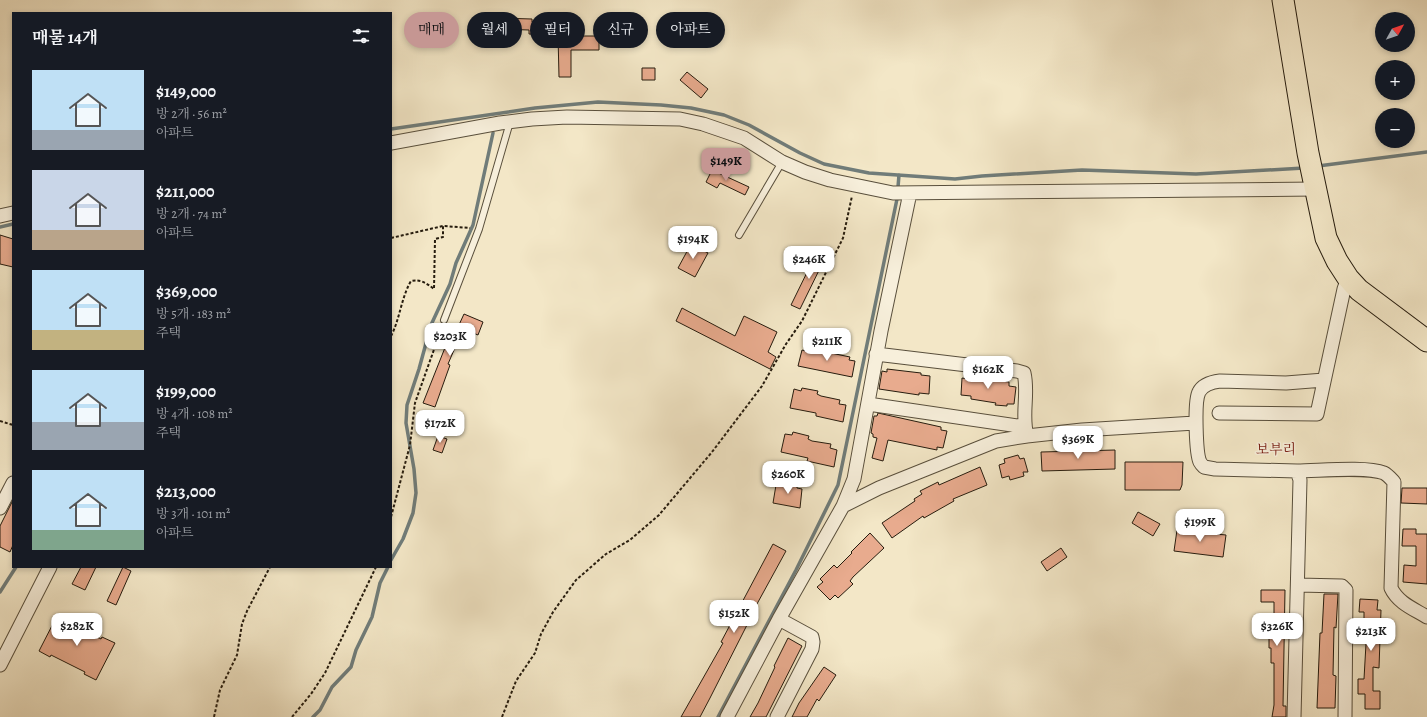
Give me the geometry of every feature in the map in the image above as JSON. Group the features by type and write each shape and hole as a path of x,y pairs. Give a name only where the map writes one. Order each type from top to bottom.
{"main road":[{"path":"1284,0 1308,153 1326,238 1337,261 1348,278 1372,300 1427,341"}],"street":[{"path":"392,144 510,122 567,117 680,119 703,124 744,138 782,162 805,172 830,180 893,193 1314,184"},
{"path":"727,717 779,618 843,506 854,479 876,354 910,193"},
{"path":"0,216 12,214"},
{"path":"1219,413 1317,414 1344,289 1348,278"},
{"path":"876,354 1024,373 1026,381 1026,431"},
{"path":"1324,380 1286,383 1220,381 1212,382 1204,386 1199,391 1196,400 1196,423 1200,462 1204,467 1215,469 1297,472 1330,470 1373,471 1386,474 1394,482 1391,588 1395,596 1401,601 1427,617"},
{"path":"868,404 1026,431 1196,423"},
{"path":"843,506 879,488 996,441 1026,431"},
{"path":"1294,717 1300,480 1297,472"},
{"path":"0,508 12,485"},
{"path":"0,665 49,568"},
{"path":"1298,585 1342,586 1346,590 1345,717"},
{"path":"777,717 812,649 813,642 812,637 779,618"}],"lane":[{"path":"444,320 479,229 510,122"},
{"path":"739,235 782,162"}],"path":[{"path":"502,717 516,681 535,653 541,634 553,612 576,580 606,554 630,540 659,515 712,452 762,386 786,344 802,321 843,238 854,185"},
{"path":"392,334 396,327 405,292 411,281 418,280 434,289 435,239 443,237 443,226"},
{"path":"392,238 443,226 479,229"},
{"path":"392,514 410,445 415,403 444,320"},
{"path":"0,421 12,424"},
{"path":"214,717 220,690 237,655 242,624 246,611 269,568"},
{"path":"292,717 311,694 325,673 376,568"}],"building":[{"path":"522,19 530,19 530,34 529,30 522,30"},
{"path":"585,36 593,36 593,48 599,48 599,50 571,50 571,77 559,77 558,48 585,48"},
{"path":"642,68 655,68 655,80 642,80"},
{"path":"687,72 708,89 701,98 680,80"},
{"path":"712,170 749,187 745,195 720,183 717,188 706,182"},
{"path":"0,235 12,239 12,267 0,264"},
{"path":"691,244 708,253 695,277 678,268"},
{"path":"818,250 827,254 800,309 791,305"},
{"path":"682,308 735,336 744,316 777,332 768,352 776,357 770,369 676,321"},
{"path":"464,314 483,322 478,335 463,329 448,364 450,365 435,407 423,403 454,325 458,327"},
{"path":"807,348 850,357 849,360 855,361 852,377 798,366 802,350 806,351"},
{"path":"887,369 921,373 921,375 930,376 929,394 919,393 919,395 879,389 882,371 887,372"},
{"path":"968,373 983,375 983,379 1009,382 1009,386 1016,387 1014,404 1007,404 1007,406 995,405 996,403 971,399 971,396 961,395 962,378 968,379"},
{"path":"802,388 818,391 817,394 821,396 840,400 839,404 846,405 843,422 816,416 816,413 790,408 794,389 801,391"},
{"path":"878,413 941,427 941,430 947,431 943,448 937,447 937,450 888,440 883,461 872,458 877,438 873,437 873,434 871,433 874,416 877,416"},
{"path":"793,432 809,436 808,439 812,441 831,444 830,448 837,450 834,467 807,461 808,458 781,452 785,434 792,435"},
{"path":"438,436 447,439 442,453 433,450"},
{"path":"1115,450 1115,469 1042,471 1041,452"},
{"path":"1018,455 1020,459 1024,458 1028,472 1023,472 1024,476 1010,480 1009,476 1002,478 999,465 1005,463 1004,459"},
{"path":"1125,462 1183,462 1182,485 1180,490 1125,490"},
{"path":"980,467 987,485 953,499 954,501 924,518 923,516 892,538 882,523 915,501 914,499 922,494 920,491 938,482 939,485"},
{"path":"783,483 797,485 797,488 802,489 800,508 773,503 776,485 782,486"},
{"path":"1402,488 1427,488 1427,504 1401,503"},
{"path":"12,502 12,547 10,552 0,547 0,526"},
{"path":"1138,512 1160,524 1153,536 1132,523"},
{"path":"1403,529 1416,529 1416,534 1427,534 1427,584 1403,582 1404,565 1416,566 1416,546 1402,546"},
{"path":"1177,530 1226,535 1223,557 1174,551"},
{"path":"870,533 884,548 853,577 850,581 853,584 838,598 835,595 830,600 817,587 823,582 820,579 834,565 837,568"},
{"path":"773,544 786,551 746,624 747,625 700,717 681,717 723,643 721,642"},
{"path":"1061,548 1067,557 1047,571 1041,562"},
{"path":"80,568 96,568 85,590 72,584"},
{"path":"123,568 131,571 116,605 107,601"},
{"path":"1261,590 1285,590 1283,706 1286,706 1286,717 1272,717 1274,705 1274,663 1271,663 1269,637 1274,637 1274,602 1261,602"},
{"path":"1324,594 1338,594 1336,628 1334,627 1333,675 1336,676 1335,708 1317,708 1320,633 1322,633"},
{"path":"1360,599 1378,600 1377,610 1381,610 1379,668 1373,667 1373,691 1380,691 1380,709 1365,709 1365,694 1358,694 1358,679 1364,679 1367,626 1364,626 1364,612 1359,612"},
{"path":"58,614 69,620 68,622 101,639 102,637 115,643 96,680 84,674 85,672 51,655 50,657 39,651"},
{"path":"788,638 802,646 766,717 750,717 758,703"},
{"path":"824,667 836,675 819,701 817,699 807,717 792,717 799,703"}],"waterway":[{"path":"392,129 535,108 598,102 691,108 724,115 749,125 800,153 824,164 869,173 955,179 1082,170 1196,174 1304,168"},
{"path":"392,558 403,539 413,513 416,493 414,469 406,423 407,405 431,325 450,284 456,263 473,225 493,133"},
{"path":"1318,166 1427,152"},
{"path":"898,187 899,175"},
{"path":"718,717 796,570 838,485 897,199"},
{"path":"0,227 12,224"},
{"path":"0,592 15,568"},
{"path":"313,717 320,710 332,687 351,667 356,650 372,617 380,583 388,568"}],"district":[{"name":"보부리","path":"1276,449"}]}
